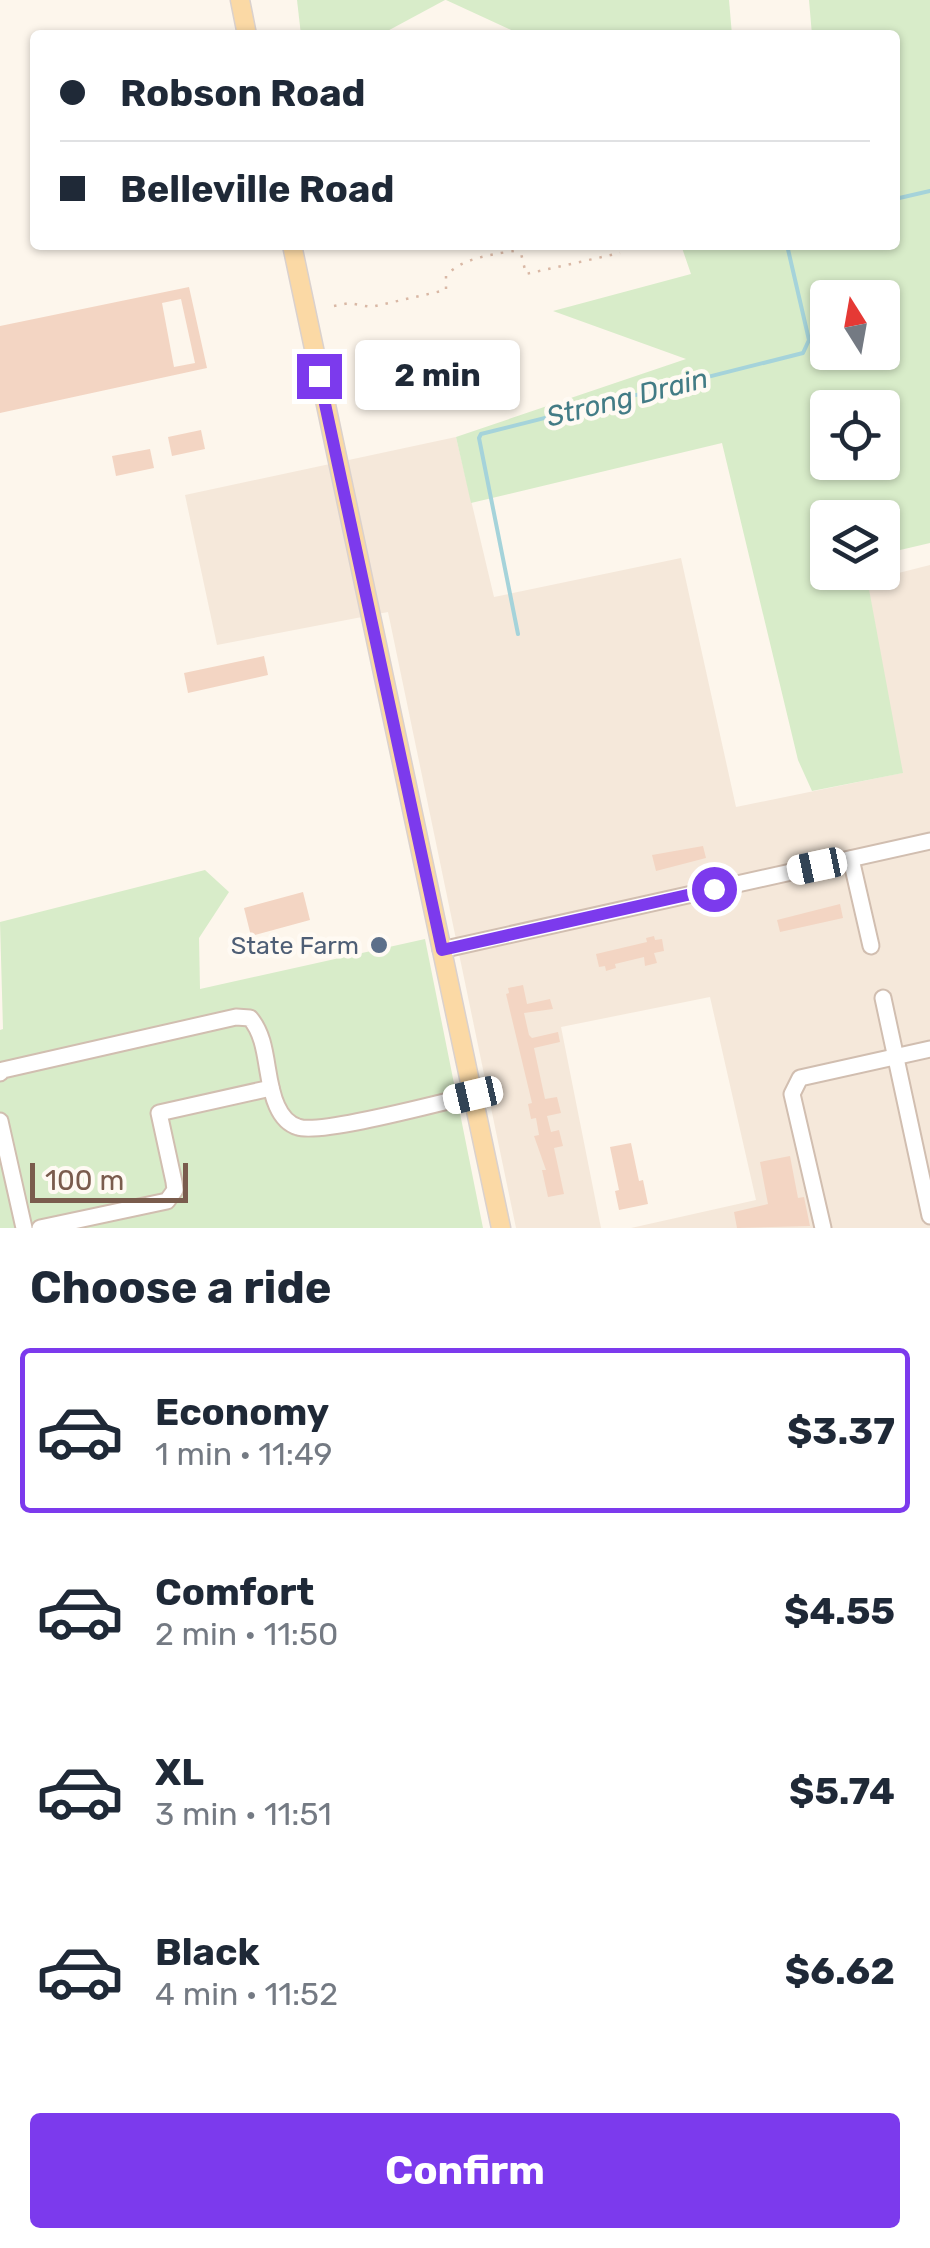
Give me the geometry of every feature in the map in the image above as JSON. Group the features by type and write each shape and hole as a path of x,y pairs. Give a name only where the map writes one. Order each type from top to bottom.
{"main road":[{"path":"240,0 246,30"},
{"path":"293,250 501,1228"}],"street":[{"path":"442,950 930,842"},
{"path":"851,859 871,946"},
{"path":"883,998 930,1216"},
{"path":"0,1073 236,1017 250,1018 259,1028 278,1108 287,1121 300,1128 378,1117 473,1095"},
{"path":"823,1228 792,1094 794,1088 800,1078 930,1049"},
{"path":"40,1228 167,1200 174,1182 160,1113 271,1088"},
{"path":"0,1120 24,1228"}],"path":[{"path":"334,306 349,303 371,307 446,290 449,270 508,250"},
{"path":"521,250 526,274 620,253"}],"shaded area":[{"path":"456,437 494,597 681,558 736,807 902,773 869,590 900,590 900,573 930,565 930,1228 631,1228 756,1200 710,997 561,1027 601,1228 516,1228 388,612 217,645 185,495"}],"green space":[{"path":"297,0 445,0 389,30 300,30"},
{"path":"446,0 729,0 732,30 511,30"},
{"path":"809,0 930,0 930,543 900,550 900,500 810,500 810,590 869,590 903,773 812,791 798,760 722,443 471,503 456,437 686,359 553,311 691,274 683,250 900,250 900,30 812,30"},
{"path":"205,870 229,892 199,938 200,989 425,939 483,1228 0,1228 0,922"}],"building":[{"path":"189,287 207,368 0,413 0,326","holes":["181,299 195,363 174,367 162,303"]},
{"path":"201,430 205,449 172,456 168,437"},
{"path":"150,449 154,468 116,476 112,456"},
{"path":"264,656 268,675 188,693 184,673"},
{"path":"703,846 706,858 656,871 652,855"},
{"path":"303,892 310,920 251,936 244,908"},
{"path":"840,904 843,918 780,932 777,920"},
{"path":"654,936 655,940 662,939 664,951 654,953 657,963 645,966 644,957 615,964 616,968 606,971 605,966 599,967 596,954 647,942 646,938"},
{"path":"523,985 527,1004 550,999 553,1009 524,1013 529,1035 532,1038 558,1032 560,1042 534,1048 545,1099 557,1097 561,1113 547,1116 551,1132 559,1130 563,1146 554,1148 564,1194 548,1197 542,1170 546,1170 534,1136 539,1135 536,1118 531,1119 528,1104 532,1103 506,994 508,988"},
{"path":"631,1143 648,1204 619,1210 610,1147"},
{"path":"790,1156 798,1198 804,1197 810,1226 737,1228 734,1212 768,1204 760,1162"}],"waterway":[{"name":"Strong Drain","path":"900,198 930,191"},
{"name":"Strong Drain","path":"518,634 481,434 803,353 809,340 788,250"}],"place":[{"name":"State Farm","path":"379,945"}],"route":[{"path":"319,376 442,950 714,889"}]}
